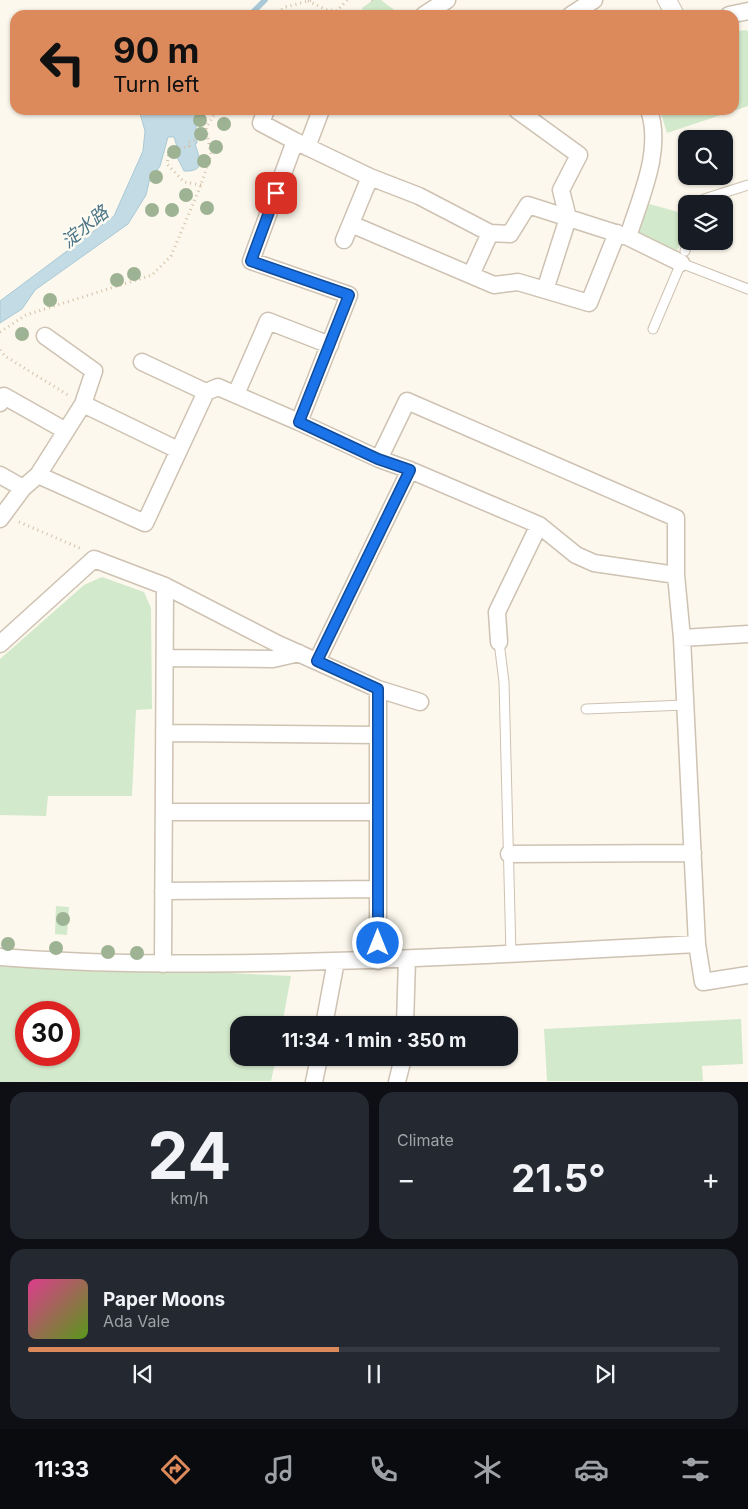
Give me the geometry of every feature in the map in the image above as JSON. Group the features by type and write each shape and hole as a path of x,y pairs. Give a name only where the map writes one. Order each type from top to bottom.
{"street":[{"path":"432,10 447,0"},
{"path":"579,10 594,0"},
{"path":"264,115 261,123 301,144 370,177 420,196 490,233 510,234 528,205 623,235 683,257"},
{"path":"299,422 349,295 251,261 301,144 318,115"},
{"path":"524,115 579,156 561,190 568,218 545,290"},
{"path":"350,224 494,285 518,282 589,303 623,235 651,159 654,141 650,115"},
{"path":"344,240 370,177"},
{"path":"471,275 490,233"},
{"path":"236,394 268,321 330,345"},
{"path":"1,516 23,488 38,475 83,404 94,372 45,336"},
{"path":"142,362 206,392"},
{"path":"38,475 145,523 206,392 218,386 378,459 410,470 539,525 576,555 594,564 676,576"},
{"path":"0,403 4,396 66,431"},
{"path":"378,459 407,401 676,518 676,576 682,638 697,944 703,982 748,975"},
{"path":"83,404 178,450"},
{"path":"317,661 410,470"},
{"path":"0,475 23,488"},
{"path":"498,642 497,612 539,525"},
{"path":"0,644 94,559 165,586 299,653 378,689 420,702"},
{"path":"163,964 165,586"},
{"path":"682,638 748,634"},
{"path":"165,658 273,659 299,653"},
{"path":"378,689 378,961"},
{"path":"164,732 378,735"},
{"path":"164,812 378,812"},
{"path":"509,854 693,853"},
{"path":"163,891 378,889"},
{"path":"0,957 66,963 163,964 378,961 697,944"},
{"path":"405,1016 407,959"},
{"path":"326,1016 336,961"},
{"path":"314,1082 317,1066"},
{"path":"397,1082 401,1066"}],"lane":[{"path":"717,195 748,185"},
{"path":"653,329 685,250"},
{"path":"683,257 748,289"},
{"path":"498,642 504,682 511,954"},
{"path":"586,709 685,705"}],"path":[{"path":"338,10 347,0"},
{"path":"281,10 310,1 327,10"},
{"path":"0,332 26,315 152,275 172,256 211,155 206,128 214,115"},
{"path":"201,185 184,182 167,164 169,152 177,148 189,146 188,142 208,137"},
{"path":"0,350 5,356 83,404"},
{"path":"1,516 88,552 94,559"}],"green space":[{"path":"373,0 381,0 394,10 363,10 362,8"},
{"path":"739,31 748,31 748,106 739,109"},
{"path":"662,115 721,115 667,133"},
{"path":"649,204 678,212 677,252 637,236"},
{"path":"102,577 144,592 151,608 152,709 136,710 132,796 48,796 46,816 0,815 0,659 84,585"},
{"path":"56,906 69,907 67,935 55,934"},
{"path":"0,962 291,976 284,1016 230,1016 230,1066 274,1066 271,1081 0,1082"},
{"path":"741,1019 743,1064 702,1066 703,1081 547,1081 544,1029"}],"water":[{"path":"140,115 195,115 197,143 195,144 200,159 198,167 191,171 184,171 175,153 178,150 174,137 168,137 160,166 149,182 146,195 128,224 35,290 22,309 0,323 0,301 114,216 143,151 145,131"}],"waterway":[{"name":"淀水路","path":"255,10 265,0"}],"route":[{"path":"276,193 251,261 349,295 299,422 378,459 410,470 317,661 378,689 378,943"}]}
